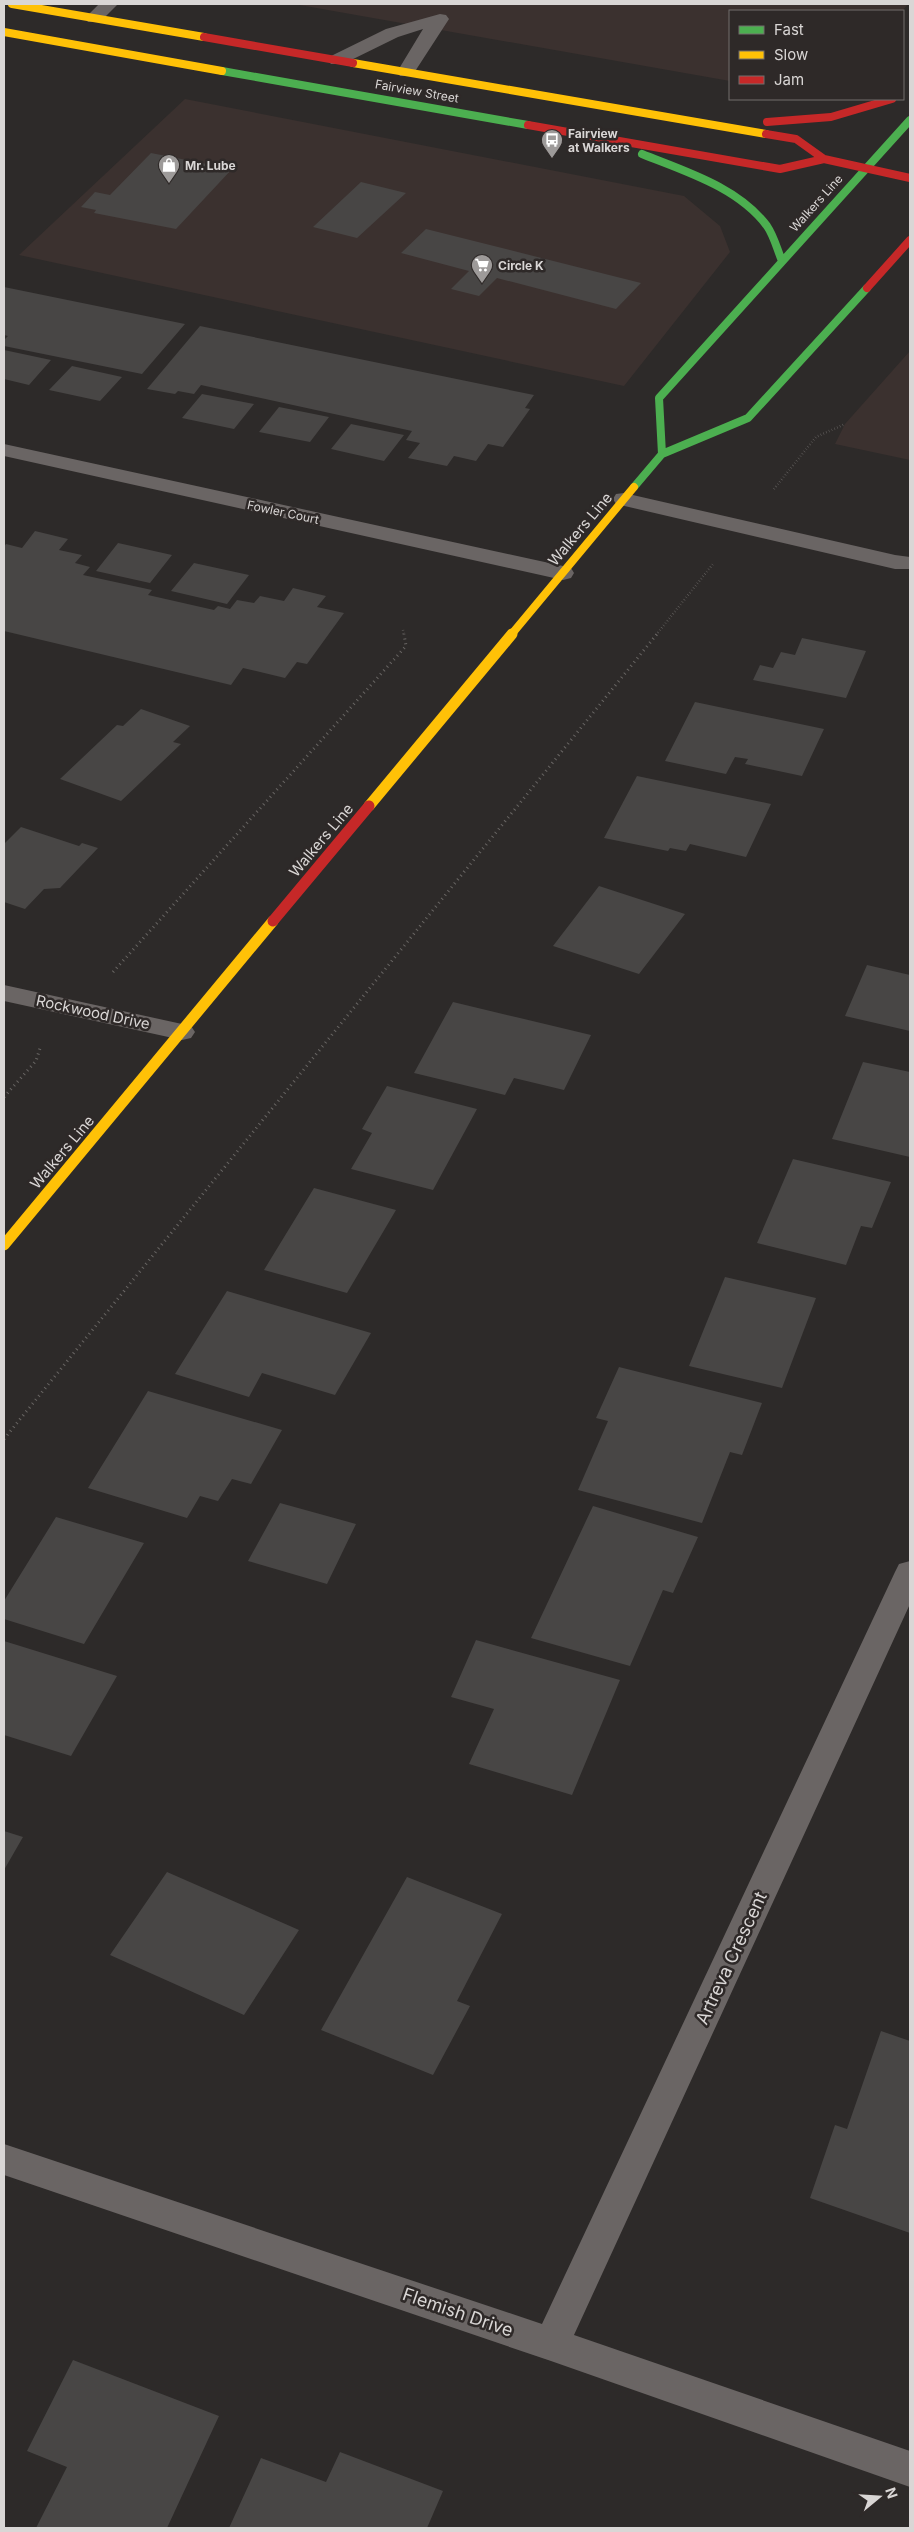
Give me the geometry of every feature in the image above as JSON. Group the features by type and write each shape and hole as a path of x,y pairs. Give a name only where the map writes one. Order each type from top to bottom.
{"main road":[{"name":"Fairview Street","path":"12,4 796,139 824,159 910,178"},
{"name":"Fairview Street","path":"4,32 780,169 824,159"},
{"path":"679,120 796,123 848,115 889,100"},
{"name":"Walkers Line","path":"662,454 659,398 910,120"},
{"path":"609,139 703,182 753,210 766,224 782,261"},
{"name":"Walkers Line","path":"4,1245 662,454 748,418 910,240"},
{"path":"873,281 901,271"}],"street":[{"path":"94,18 109,4"},
{"path":"337,60 392,32 440,20 425,39 406,72"},
{"name":"Fowler Court","path":"4,450 563,573"},
{"path":"624,499 895,562 910,563"},
{"name":"Rockwood Drive","path":"4,992 53,1005 182,1032"},
{"name":"Artreva Crescent","path":"551,2344 910,1572"},
{"name":"Flemish Drive","path":"4,2160 551,2344 910,2469"}],"path":[{"path":"4,1439 816,437 845,424"},
{"path":"4,1097 36,1061 53,1005 106,979 406,646 403,630"}],"shaded area":[{"path":"294,4 908,4 903,10 729,10 729,81"},
{"path":"185,99 684,196 720,226 730,252 624,386 19,255"},
{"path":"910,351 910,460 835,444 845,424"}],"building":[{"name":"Mr. Lube","path":"151,153 232,169 176,229 94,213 96,210 81,207 95,192 110,195"},
{"path":"361,182 406,193 357,238 313,227"},
{"path":"426,229 641,283 616,309 497,278 479,296 451,289 469,271 401,253"},
{"path":"4,287 185,324 142,374 4,346 4,340 8,336 4,335"},
{"path":"200,326 534,395 525,408 530,409 503,447 488,444 476,461 454,456 447,466 408,458 420,443 406,440 412,431 201,385 194,394 178,391 175,394 147,389"},
{"path":"4,350 51,360 29,385 4,379"},
{"path":"72,366 122,377 100,401 49,390"},
{"path":"202,394 254,404 234,429 182,418"},
{"path":"279,407 329,417 310,442 259,432"},
{"path":"351,424 404,435 384,461 331,449"},
{"path":"35,531 68,539 59,550 82,555 75,563 90,567 83,575 152,590 148,595 214,610 218,606 230,609 237,600 254,603 260,596 284,601 293,588 326,596 317,607 344,613 307,664 297,662 285,678 243,668 231,685 4,631 4,547 6,544 22,548"},
{"path":"118,543 172,555 150,583 96,571"},
{"path":"194,563 249,575 227,604 171,591"},
{"path":"802,638 866,651 846,698 753,680 760,665 773,668 781,652 795,655"},
{"path":"695,702 824,729 802,776 745,764 748,759 735,757 726,774 665,761"},
{"path":"141,709 190,726 173,742 181,744 121,801 60,779 117,725 123,726"},
{"path":"637,776 771,804 746,857 690,844 686,851 670,848 668,851 604,838"},
{"path":"21,827 79,846 82,843 98,848 60,888 44,889 25,909 4,902 4,844"},
{"path":"599,886 685,914 639,974 553,946"},
{"path":"867,965 910,975 910,1031 845,1016"},
{"path":"453,1002 591,1035 564,1090 514,1078 505,1095 414,1073"},
{"path":"863,1062 910,1072 910,1157 832,1139"},
{"path":"387,1086 477,1109 433,1190 351,1169 372,1133 362,1129"},
{"path":"793,1159 891,1182 872,1228 861,1226 846,1265 757,1243"},
{"path":"314,1188 396,1210 347,1293 264,1270"},
{"path":"725,1277 816,1298 782,1388 689,1366"},
{"path":"227,1291 371,1333 335,1395 262,1373 249,1397 175,1374"},
{"path":"619,1367 762,1403 742,1455 730,1452 702,1523 578,1490 608,1421 596,1418"},
{"path":"148,1391 282,1430 251,1484 232,1479 218,1501 200,1496 187,1518 88,1488"},
{"path":"280,1503 356,1524 327,1584 248,1561"},
{"path":"593,1506 698,1537 673,1593 663,1590 630,1666 531,1638"},
{"path":"56,1517 144,1543 84,1644 4,1619 4,1601"},
{"path":"476,1640 620,1680 572,1795 469,1764 494,1709 451,1697"},
{"path":"4,1641 117,1676 71,1756 4,1735"},
{"path":"4,1831 23,1837 4,1870"},
{"path":"167,1872 299,1930 244,2015 110,1955"},
{"path":"407,1877 502,1914 457,2001 470,2006 433,2075 321,2030"},
{"path":"881,2031 910,2041 910,2233 810,2198 835,2125 847,2129"},
{"path":"73,2360 219,2416 167,2528 36,2528 67,2467 27,2451"},
{"path":"340,2452 443,2491 427,2528 229,2528 261,2458 326,2482"}],"traffic: fast":[{"path":"222,71 528,125"},
{"path":"662,454 659,398 910,120"},
{"path":"642,154 709,183 742,202 769,229 782,261"},
{"path":"634,487 662,454 748,418 867,288"}],"traffic: slow":[{"path":"12,4 204,37"},
{"path":"4,32 222,71"},
{"path":"353,63 766,134"},
{"path":"369,806 634,487"},
{"path":"4,1245 273,921"}],"traffic: jam":[{"path":"204,37 353,63"},
{"path":"767,122 831,117 889,100"},
{"path":"528,125 780,169 824,159"},
{"path":"766,134 796,139 824,159 910,178"},
{"path":"867,288 910,240"},
{"path":"273,921 369,806"}],"place":[{"name":"Fairview at Walkers","path":"552,159"},
{"name":"Mr. Lube","path":"169,184"},
{"name":"Circle K","path":"482,284"}]}
